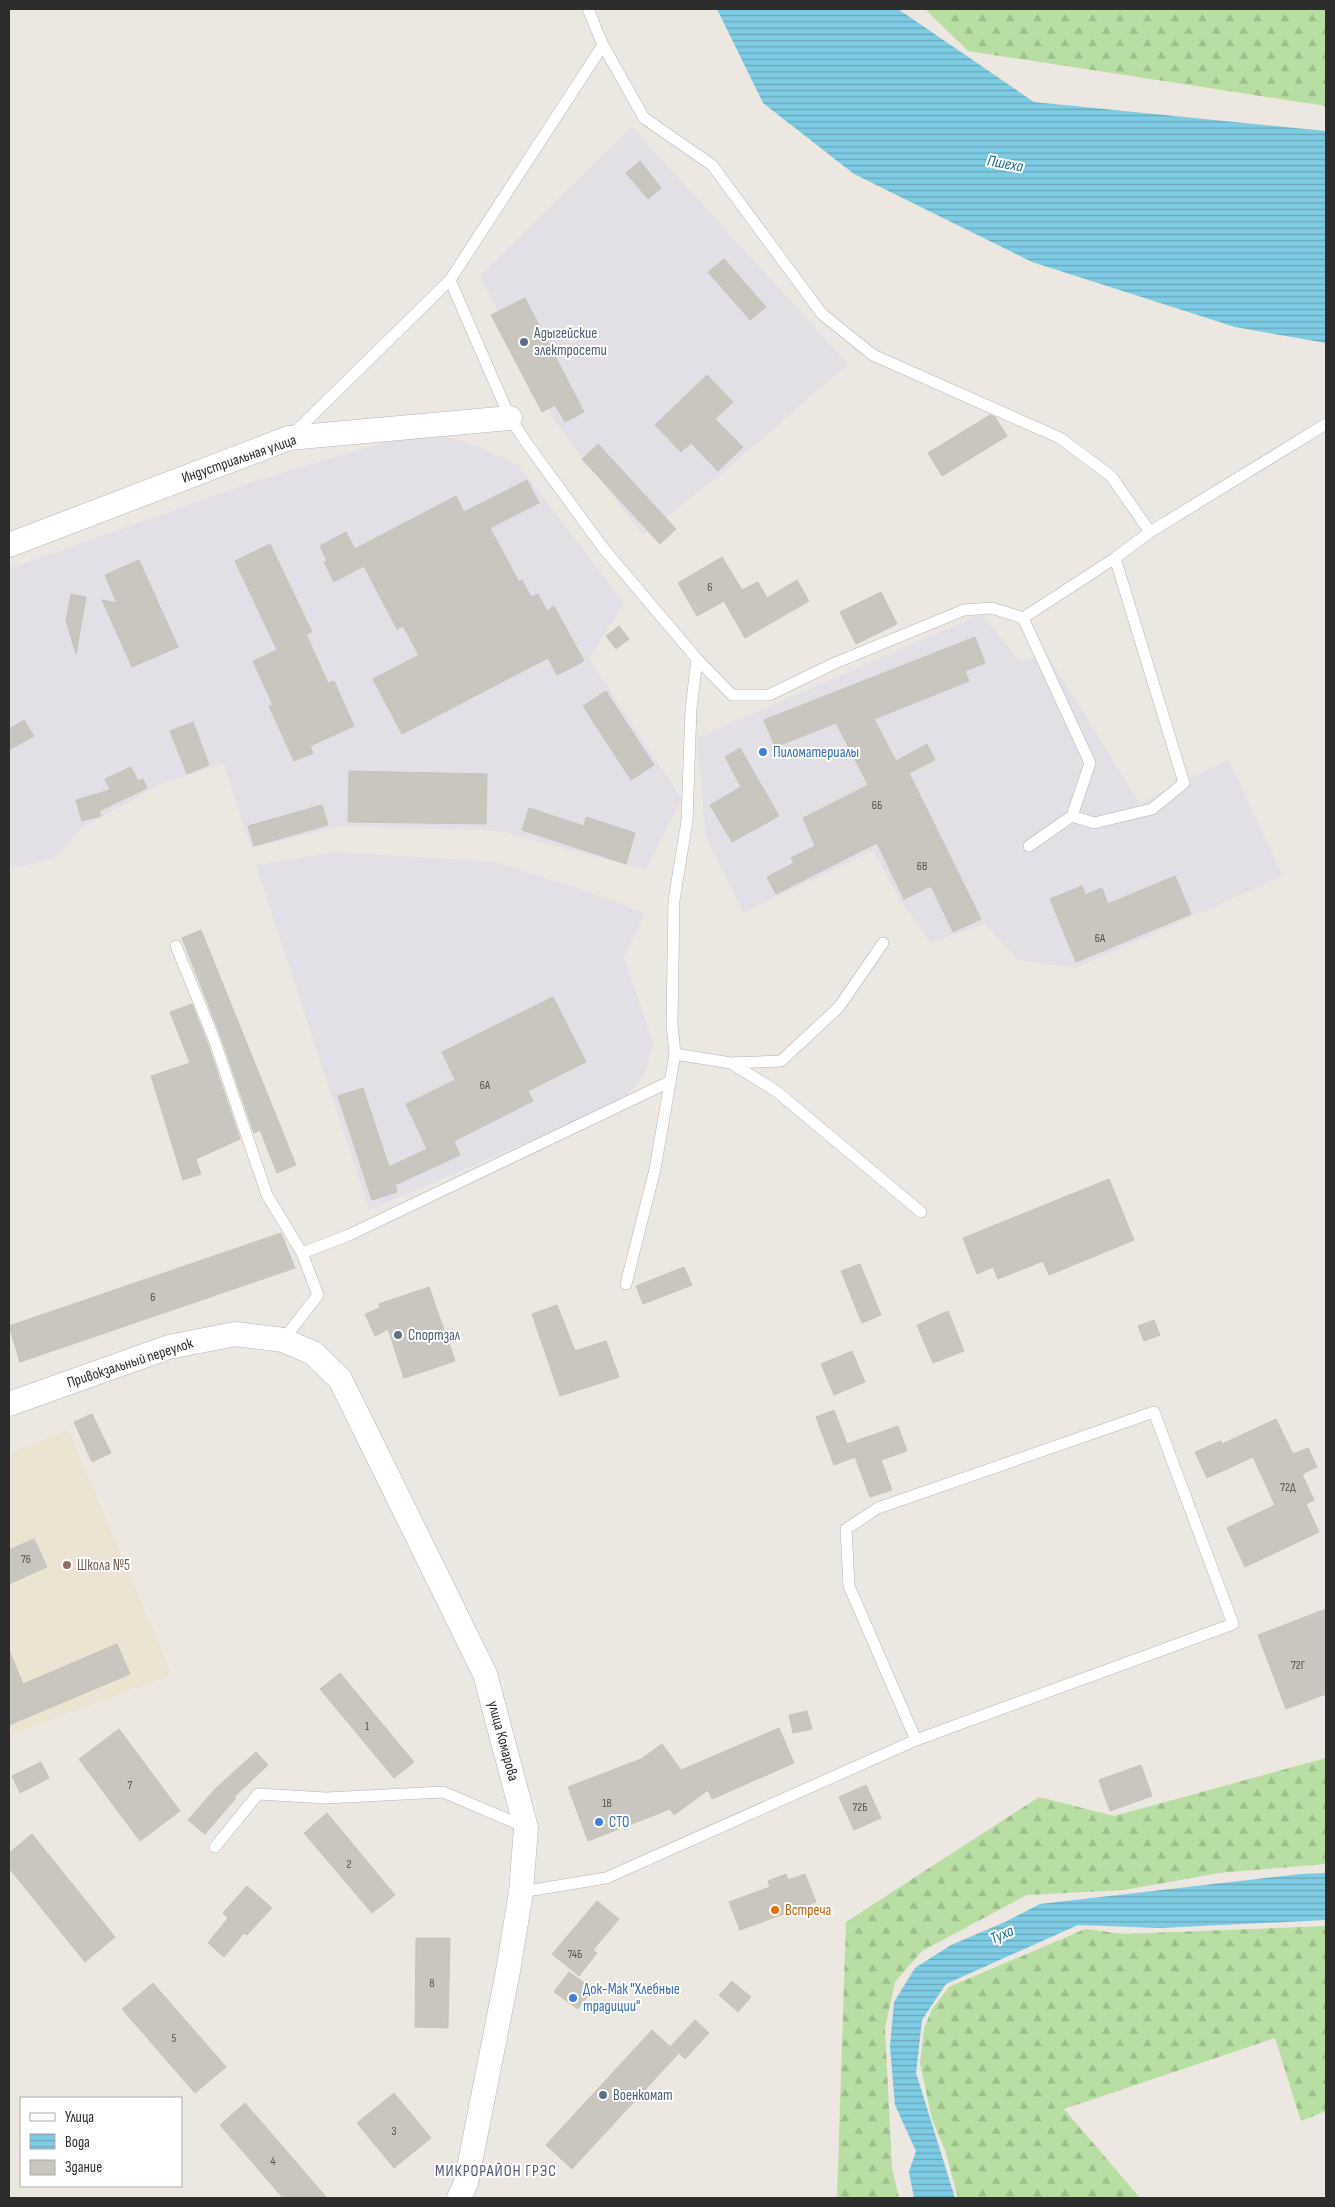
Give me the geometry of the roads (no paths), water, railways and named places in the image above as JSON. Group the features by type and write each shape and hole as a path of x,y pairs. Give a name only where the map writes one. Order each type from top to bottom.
{"street":[{"name":"Индустриальная улица","path":"9,545 289,438 510,418"},
{"name":"Привокзальный переулок","path":"9,1404 169,1347 235,1334 283,1340"},
{"name":"улица Комарова","path":"283,1340 313,1353 340,1379 485,1674 526,1828 521,1892 508,1972 466,2183 459,2198"}],"lane":[{"path":"588,9 603,45 644,118 712,165 822,314 873,355 1060,438 1111,476 1150,532"},
{"path":"289,438 450,280 603,45"},
{"path":"450,280 510,418 604,549 697,660 732,695 769,695 835,663 964,610 992,608 1023,618 1090,763 1072,816 1029,846"},
{"path":"1023,618 1115,558 1150,532 1326,424"},
{"path":"1072,816 1094,823 1152,809 1184,783 1115,558"},
{"path":"626,1284 655,1169 675,1054 672,1024 674,900 687,821 691,709 697,660"},
{"path":"675,1054 731,1063 781,1061 838,1007 883,943"},
{"path":"176,946 214,1039 268,1195 302,1254 318,1294 283,1340"},
{"path":"731,1063 776,1091 921,1212"},
{"path":"302,1254 349,1235 669,1082"},
{"path":"521,1892 606,1878 916,1740 1233,1624 1154,1412 878,1508 846,1529 849,1586 916,1740"},
{"path":"215,1847 258,1794 326,1798 443,1792 526,1828"}],"water":[{"name":"Пшеха","path":"717,9 898,9 1034,102 1326,131 1326,343 1235,327 1032,262 854,174 763,103"},
{"name":"Туха","path":"1326,1873 1326,1920 1160,1928 1078,1925 946,1984 922,2020 916,2073 955,2198 914,2198 909,2172 916,2151 895,2105 890,2047 894,2002 915,1968 951,1945 1005,1922 1040,1904 1301,1874"}],"place":[{"name":"Адыгейские электросети","path":"524,342"},
{"name":"Пиломатериалы","path":"763,752"},
{"name":"Спортзал","path":"398,1335"},
{"name":"Школа №5","path":"67,1565"},
{"name":"СТО","path":"599,1822"},
{"name":"Встреча","path":"775,1910"},
{"name":"Док-Мак \"Хлебные традиции\"","path":"573,1998"},
{"name":"Военкомат","path":"603,2095"}],"district":[{"name":"МИКРОРАЙОН ГРЭС","path":"496,2171"}]}
